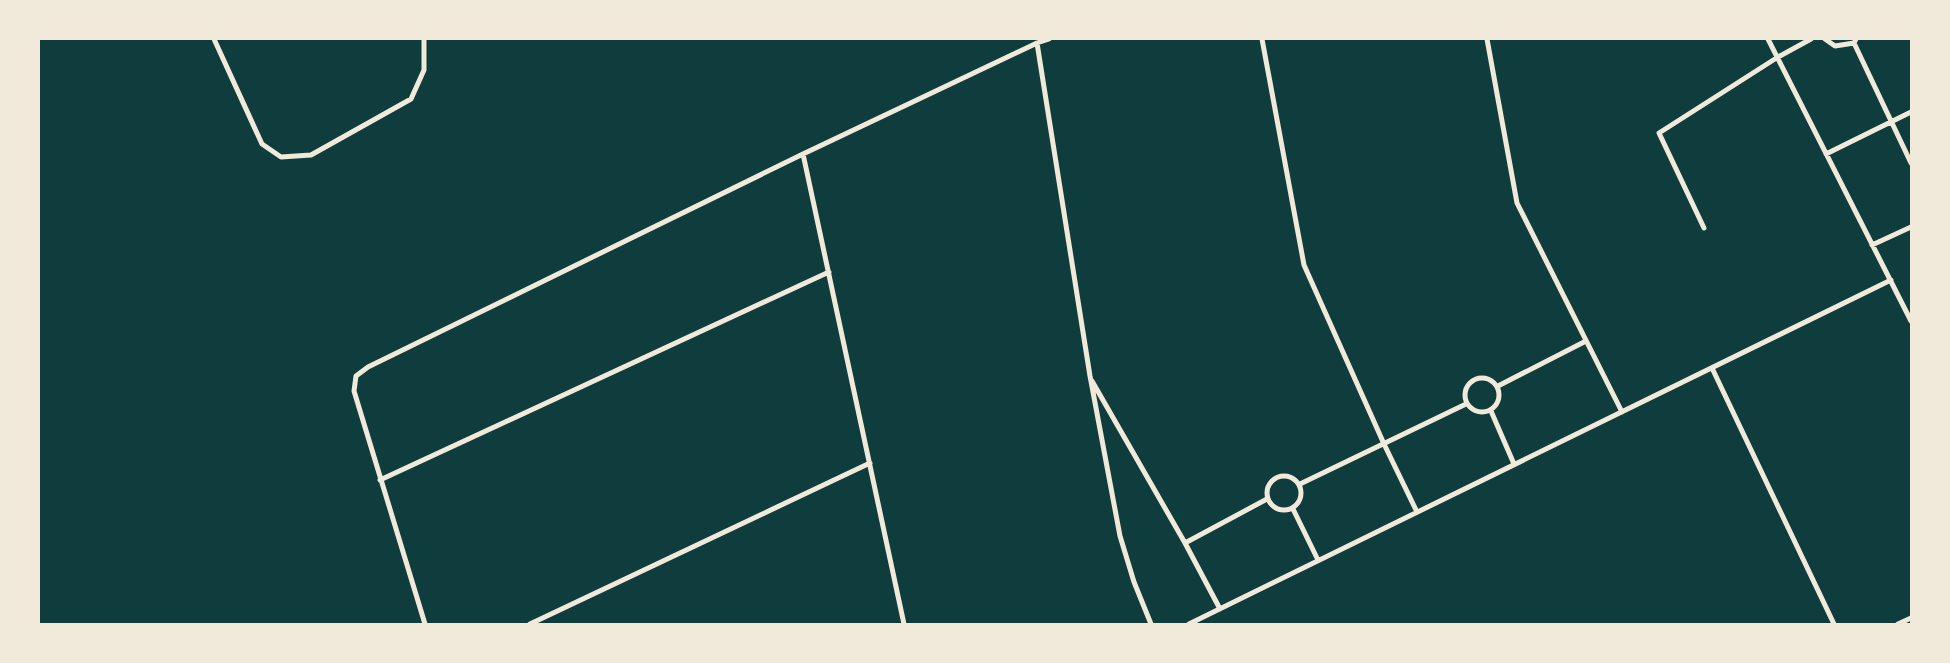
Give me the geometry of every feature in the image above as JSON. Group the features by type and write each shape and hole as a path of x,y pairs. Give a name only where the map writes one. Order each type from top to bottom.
{"street":[{"path":"214,39 262,144 281,157 311,154 411,99 424,70 424,39"},
{"path":"425,624 354,392 356,376 368,366 803,154 1036,43 1049,39"},
{"path":"1262,39 1304,265 1384,444 1417,512"},
{"path":"1487,39 1517,203 1622,412"},
{"path":"1768,39 1911,321"},
{"path":"1704,228 1660,133 1778,57 1811,39"},
{"path":"1825,39 1835,46 1855,41 1911,163"},
{"path":"1036,43 1090,376 1120,536 1134,582 1151,624"},
{"path":"1826,154 1911,112"},
{"path":"803,154 904,624"},
{"path":"1872,245 1911,227"},
{"path":"380,480 829,272"},
{"path":"1189,624 1891,280"},
{"path":"1498,386 1586,342"},
{"path":"1712,368 1834,624"},
{"path":"1090,376 1185,543 1220,609"},
{"path":"1486,378 1498,386 1500,400 1491,411 1477,413 1466,404 1464,391 1473,380 1486,378"},
{"path":"1300,484 1466,404"},
{"path":"1491,411 1514,464"},
{"path":"530,624 870,463"},
{"path":"1277,476 1290,476 1300,484 1302,498 1293,509 1278,510 1267,499 1268,486 1277,476"},
{"path":"1185,543 1267,499"},
{"path":"1293,509 1318,560"},
{"path":"1898,624 1911,618"}]}
